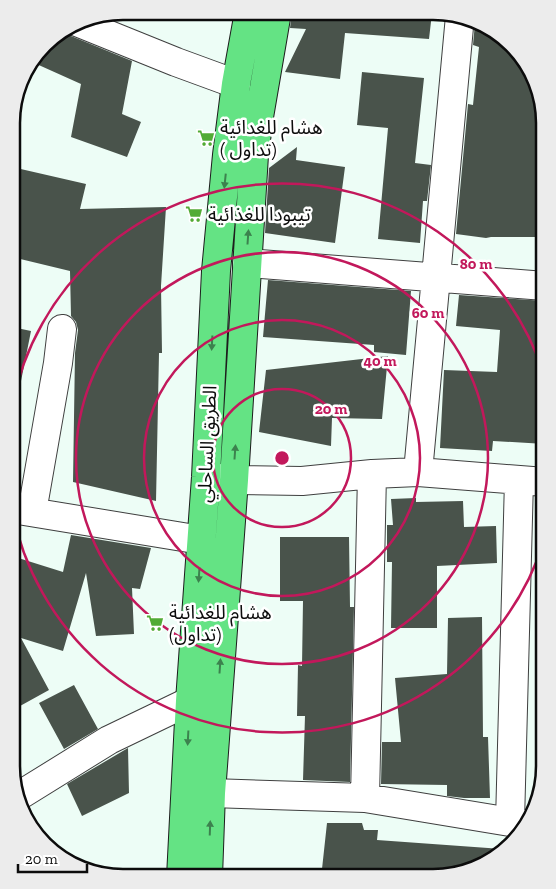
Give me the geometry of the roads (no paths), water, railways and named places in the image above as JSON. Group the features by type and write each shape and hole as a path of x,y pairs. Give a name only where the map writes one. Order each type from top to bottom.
{"highway":[{"name":"الطريق الساحلي","path":"181,869 190,700 206,477 216,271 227,155 236,84 248,20"},
{"name":"الطريق الساحلي","path":"208,869 211,793 257,126 276,20"}],"street":[{"path":"418,472 459,24"},
{"path":"88,26 236,84"},
{"path":"247,264 536,285"},
{"path":"62,329 58,363 22,511 201,540"},
{"path":"206,477 234,480 302,482 372,474 418,472 532,481 518,823 365,798 211,793"},
{"path":"365,798 372,474"},
{"path":"23,792 109,740 190,700"}],"place":[{"name":"هشام للغدائية ( تداول)","path":"206,138"},
{"name":"تيبودا للغذائية","path":"194,214"},
{"name":"هشام للغدائية (تداول)","path":"155,623"}]}
